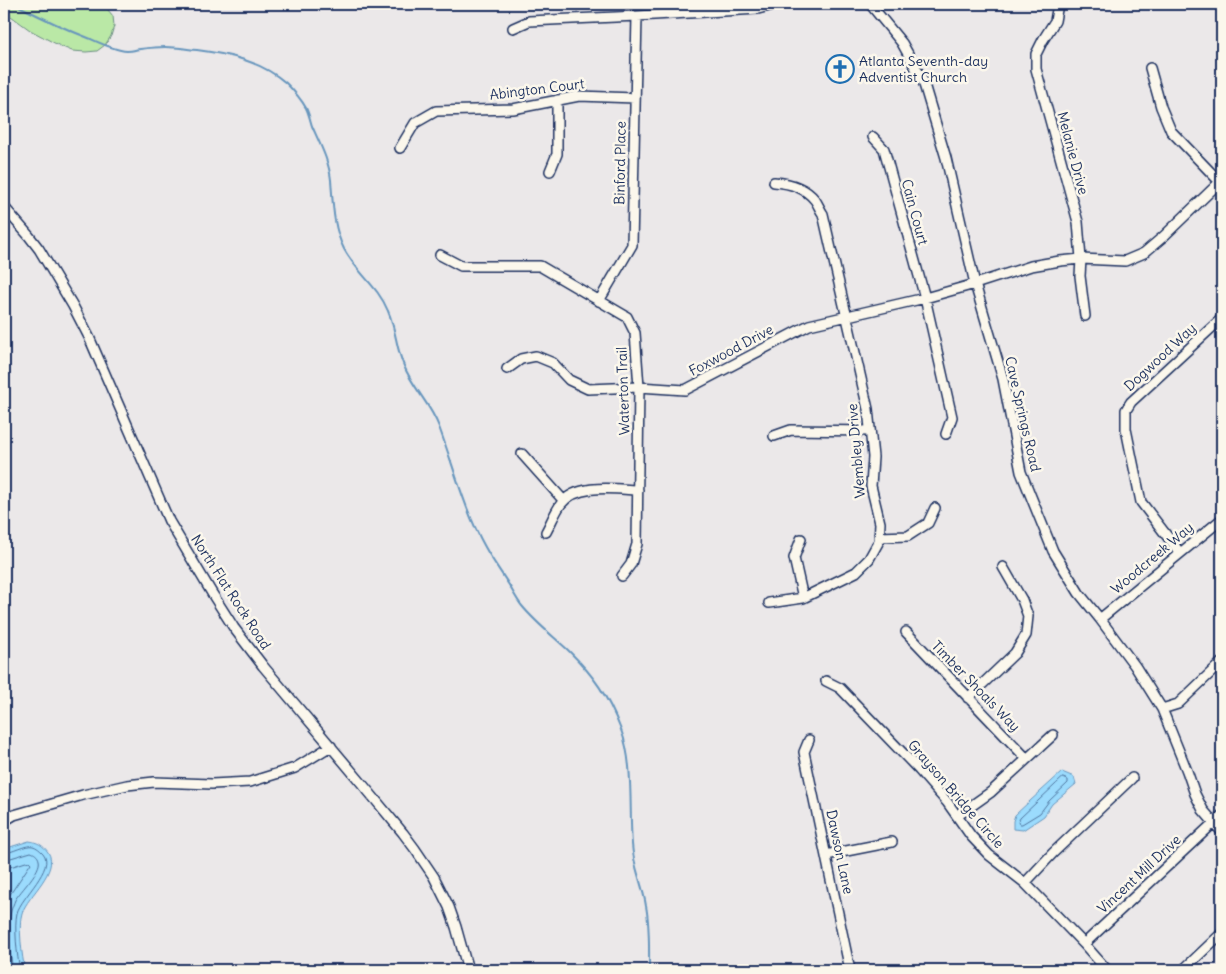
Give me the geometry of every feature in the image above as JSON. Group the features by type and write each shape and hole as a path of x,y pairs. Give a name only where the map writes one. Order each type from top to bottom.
{"street":[{"path":"513,28 529,21 758,8 777,4"},
{"name":"Cave Springs Road","path":"870,4 902,43 923,81 946,158 975,284 1003,378 1020,472 1053,551 1079,593 1135,666 1162,709 1188,771 1195,794 1203,810 1222,832"},
{"name":"Melanie Drive","path":"1058,4 1055,21 1036,54 1036,69 1078,222 1081,259 1080,276 1085,316"},
{"name":"Binford Place","path":"599,301 632,245 637,16"},
{"path":"1150,68 1161,107 1171,130 1221,181"},
{"name":"Abington Court","path":"400,148 415,123 436,111 513,109 579,96 635,98"},
{"path":"550,171 557,154 557,100"},
{"name":"Cain Court","path":"873,137 884,149 925,298 952,417 946,434"},
{"name":"Foxwood Drive","path":"507,369 521,359 536,356 553,363 570,380 588,389 640,387 684,390 809,325 925,298 1031,266 1081,259 1125,261 1144,253 1221,181"},
{"name":"Wembley Drive","path":"769,603 803,598 856,572 869,559 879,541 880,523 871,486 873,457 868,409 823,214 815,200 807,192 788,183 774,182"},
{"name":"North Flat Rock Road","path":"4,207 39,249 73,306 89,337 169,521 213,595 234,628 263,666 403,833 434,877 451,914 468,970"},
{"name":"Waterton Trail","path":"440,255 461,266 540,266 627,317 635,333 640,387 637,544 631,564 622,576"},
{"name":"Dogwood Way","path":"1180,553 1141,502 1126,429 1126,410 1131,402 1220,320"},
{"path":"774,436 792,430 870,431"},
{"path":"522,454 564,501"},
{"path":"546,532 561,504 572,494 596,489 638,490"},
{"path":"879,538 908,536 928,523 934,508"},
{"name":"Woodcreek Way","path":"1100,619 1222,519"},
{"path":"801,539 794,558 803,598"},
{"path":"968,698 1015,653 1026,636 1028,616 1022,600 1003,567"},
{"name":"Timber Shoals Way","path":"906,632 1027,759"},
{"path":"1162,709 1178,704 1222,662"},
{"name":"Grayson Bridge Circle","path":"826,681 847,694 947,802 971,836 989,855 1025,883 1107,970"},
{"path":"957,816 991,792 1053,735"},
{"name":"Dawson Lane","path":"809,740 804,752 850,970"},
{"path":"4,821 14,815 83,795 127,785 154,782 212,784 250,782 295,768 331,746"},
{"path":"1025,883 1132,778"},
{"name":"Vincent Mill Drive","path":"1084,944 1222,815"},
{"path":"826,855 892,842"},
{"path":"1183,970 1222,934"}],"green space":[{"path":"4,4 103,4 113,16 114,26 111,36 105,45 97,51 72,51 30,30 4,11"}],"water":[{"path":"1062,772 1074,777 1076,784 1052,804 1044,816 1023,830 1013,829 1015,815"},
{"path":"29,841 40,844 48,852 51,859 50,867 47,875 22,913 20,933 25,970 4,970 4,849"}],"waterway":[{"path":"15,4 62,27 104,45 122,50 173,47 232,56 244,60 276,75 289,86 304,105 328,166 334,215 340,241 349,257 384,302 393,325 401,359 412,382 436,419 465,503 478,533 522,606 569,651 593,678 611,707 621,730 628,757 633,852 645,898 647,914 649,970"}],"place":[{"name":"Atlanta Seventh-day Adventist Church","path":"840,69"}]}
